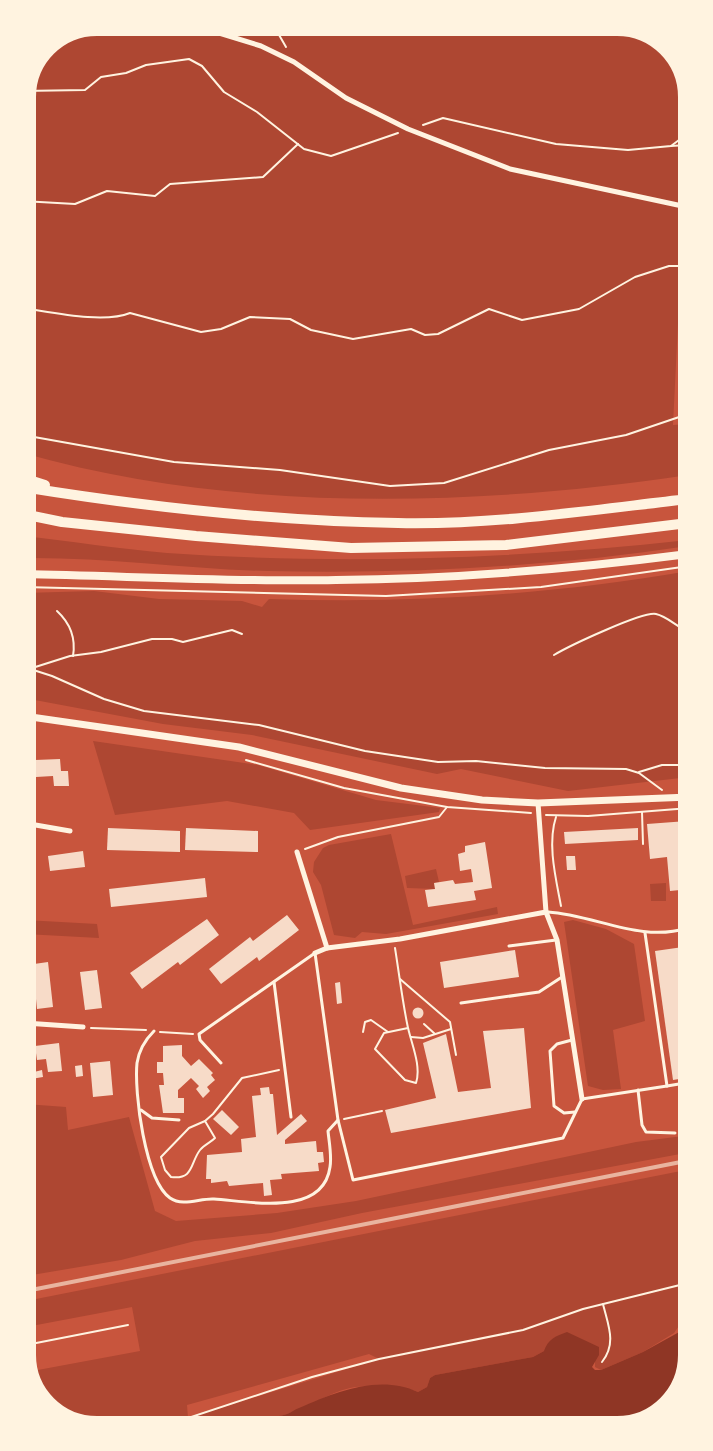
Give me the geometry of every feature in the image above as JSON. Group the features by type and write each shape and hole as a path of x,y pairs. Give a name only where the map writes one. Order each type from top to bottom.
{"highway":[{"path":"32,481 86,497"},
{"path":"32,488 227,513 399,523 542,517 682,500"},
{"path":"32,516 62,522 196,536 351,548 506,545 682,524"}],"main road":[{"path":"32,574 228,580 407,579 500,574 682,555"}],"street":[{"path":"217,32 261,46 294,62 346,98 408,129 510,168 682,206"},
{"path":"32,717 239,747 401,788 482,800 538,803 682,798"},
{"path":"538,803 546,912 557,940 564,976 582,1099"},
{"path":"32,824 70,831"},
{"path":"297,852 310,901 327,948"},
{"path":"315,953 327,948 394,940 546,912"},
{"path":"32,1023 83,1027"}],"lane":[{"path":"546,912 563,913 645,933 669,934 682,930"},
{"path":"645,933 667,1086"},
{"path":"509,946 557,940"},
{"path":"221,1064 200,1040 199,1034 315,953 338,1120 353,1180 563,1138 582,1099 682,1084"},
{"path":"462,1003 539,992 564,976"},
{"path":"274,982 291,1117"},
{"path":"154,1031 146,1039 138,1061 137,1092 148,1162 154,1177 171,1199 186,1202 213,1199 261,1205 286,1203 313,1194 329,1174 331,1165 328,1131 338,1120"},
{"path":"572,1040 557,1044 549,1056 554,1106 564,1113 575,1112"},
{"path":"638,1090 642,1125 646,1132 675,1132"},
{"path":"140,1108 152,1118 179,1120"}],"path":[{"path":"277,32 294,62"},
{"path":"32,91 85,90 101,77 126,73 146,65 189,59 202,66 224,92 257,112 304,150 331,156 443,118 556,144 628,150 682,145"},
{"path":"671,146 682,138"},
{"path":"32,202 75,204 107,190 155,196 170,184 262,177 298,144"},
{"path":"32,309 120,317 130,313 201,332 221,329 250,317 290,319 311,330 353,339 411,329 425,335 438,334 489,309 522,320 579,309 635,277 669,266 682,266"},
{"path":"32,437 174,462 280,470 390,486 444,483 549,450 626,435 682,416"},
{"path":"57,611 67,621 75,646 73,656"},
{"path":"554,655 574,642 599,634 646,612 659,614 682,629"},
{"path":"32,668 73,656 152,639 171,639 183,642 232,630 242,634"},
{"path":"32,670 104,699 144,711 259,725 385,754 438,762 494,762 545,768 618,769 639,772 662,765 682,765"},
{"path":"639,772 672,799 682,803"},
{"path":"297,852 338,837 439,817 447,807"},
{"path":"642,812 643,844"},
{"path":"556,817 553,828 555,858 563,913"},
{"path":"394,940 418,1077 416,1083 405,1080 375,1049 379,1039 388,1032 408,1028"},
{"path":"400,979 450,1022 456,1055"},
{"path":"363,1032 365,1022 371,1020 388,1032"},
{"path":"424,1024 435,1034"},
{"path":"83,1027 199,1034"},
{"path":"411,1037 423,1038 451,1029"},
{"path":"205,1121 215,1138 200,1149 191,1172 171,1177 162,1163 164,1151 189,1128 205,1121 242,1078 285,1070"},
{"path":"338,1120 382,1111"},
{"path":"187,1419 323,1374 379,1359 523,1330 603,1304 682,1284"},
{"path":"602,1362 609,1352 612,1339 603,1304"},
{"path":"32,1344 128,1325"}],"shaded area":[{"path":"88,32 621,32 637,35 653,42 668,57 677,72 682,97 682,241 673,425 682,424 682,476 523,494 354,499 269,495 185,486 103,472 32,455 32,92 38,68 45,57 64,40"},
{"path":"32,537 167,553 298,559 493,556 682,541 682,547 636,553 531,564 426,570 268,571 32,558"},
{"path":"682,572 682,778 568,791 461,769 437,774 252,735 163,724 32,699 32,593 94,591 159,599 242,601 262,607 269,599 427,599 532,592"},
{"path":"93,741 258,765 376,800 440,808 439,812 310,830 294,813 227,801 115,815"},
{"path":"391,834 413,925 497,907 498,914 386,934 362,932 355,938 334,935 321,885 313,872 314,862 323,848 329,845"},
{"path":"436,869 439,882 434,883 435,889 407,888 405,876"},
{"path":"666,883 666,901 651,901 650,884"},
{"path":"32,920 97,924 99,938 32,934"},
{"path":"573,920 606,929 634,944 645,1021 613,1030 621,1089 603,1090 588,1086 564,922"},
{"path":"32,1105 66,1107 68,1130 129,1117 155,1211 176,1221 277,1213 356,1201 636,1142 682,1136 682,1154 362,1213 271,1233 195,1241 121,1260 32,1275"},
{"path":"682,1171 682,1323 674,1333 643,1352 601,1370 595,1367 595,1359 544,1351 533,1357 435,1375 430,1378 427,1387 418,1392 385,1386 350,1388 295,1411 258,1419 92,1419 76,1416 57,1406 40,1387 34,1371 140,1351 132,1307 32,1326 32,1300","holes":["369,1354 379,1359 188,1418 187,1405"]},
{"path":"682,1331 680,1367 671,1391 649,1411 629,1418 616,1420 258,1419 287,1414 328,1396 358,1387 388,1385 418,1392 427,1387 430,1378 435,1375 533,1357 544,1351 553,1338 567,1332 599,1347 599,1355 592,1367 595,1370 601,1370 643,1352"}],"building":[{"path":"60,759 61,771 68,771 69,786 54,786 53,776 36,777 35,760"},
{"path":"682,821 682,890 670,891 667,857 650,859 647,824"},
{"path":"108,828 180,831 180,852 107,850"},
{"path":"186,828 258,831 258,852 185,850"},
{"path":"638,828 638,840 565,844 564,832"},
{"path":"485,842 492,888 474,891 476,900 428,907 425,890 435,889 434,883 453,880 455,884 473,882 471,869 460,871 458,854 465,852 465,846"},
{"path":"83,851 85,867 50,871 48,856"},
{"path":"566,856 575,856 576,870 567,870"},
{"path":"205,878 207,897 111,907 109,889"},
{"path":"287,915 299,930 259,961 257,957 221,984 209,969 250,937 253,941"},
{"path":"207,919 219,935 180,965 178,962 142,989 130,973"},
{"path":"682,947 682,1078 673,1080 655,951"},
{"path":"515,950 519,977 444,988 440,962"},
{"path":"48,962 53,1007 37,1009 36,999 32,999 32,979 36,979 34,964"},
{"path":"97,970 102,1008 85,1010 80,972"},
{"path":"340,982 342,1003 337,1004 335,983"},
{"path":"418,1007 424,1013 418,1019 412,1013"},
{"path":"524,1028 531,1108 391,1133 385,1110 436,1098 423,1043 446,1034 458,1092 491,1088 483,1031"},
{"path":"59,1043 62,1071 48,1072 46,1059 37,1060 35,1046"},
{"path":"182,1045 182,1056 191,1066 199,1059 213,1073 211,1075 215,1080 207,1087 210,1091 203,1098 196,1089 199,1086 191,1078 178,1090 178,1098 184,1098 184,1113 163,1113 159,1085 164,1085 163,1073 157,1073 157,1062 163,1062 163,1046"},
{"path":"110,1061 113,1095 93,1097 90,1063"},
{"path":"82,1065 83,1076 76,1077 75,1066"},
{"path":"42,1070 43,1077 32,1079 32,1072"},
{"path":"269,1087 270,1094 273,1094 277,1135 301,1114 307,1121 285,1140 285,1144 316,1141 317,1152 323,1152 324,1162 318,1163 319,1171 281,1174 282,1179 270,1180 272,1195 264,1196 263,1183 229,1186 227,1181 211,1183 211,1179 206,1179 207,1155 242,1152 241,1139 256,1137 252,1096 261,1095 260,1088"},
{"path":"222,1110 239,1127 231,1135 213,1119"}],"railway":[{"path":"32,1290 682,1162"}]}
